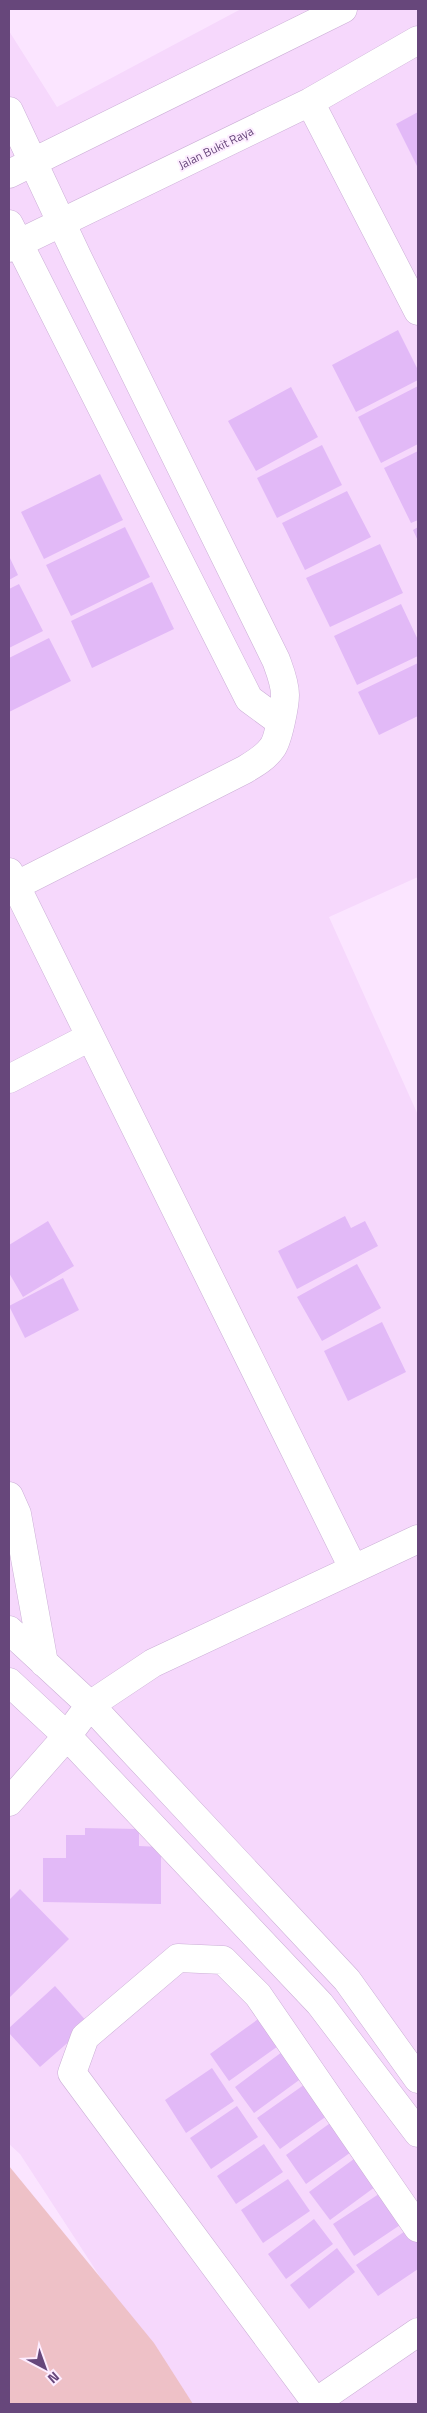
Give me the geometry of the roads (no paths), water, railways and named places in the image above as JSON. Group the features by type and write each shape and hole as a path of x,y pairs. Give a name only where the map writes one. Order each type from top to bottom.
{"street":[{"path":"9,174 342,9"},
{"name":"Jalan Bukit Raya","path":"12,238 62,222 310,102 418,40"},
{"path":"310,102 418,311"},
{"path":"9,111 276,660 283,678 285,695 273,747 262,758 244,770 12,879 353,1568"},
{"path":"12,238 249,699 279,721"},
{"path":"9,1079 90,1037"},
{"path":"9,1496 16,1514 44,1663"},
{"path":"9,1802 67,1736 90,1705 154,1663 418,1539"},
{"path":"9,1630 90,1705 347,1980 418,2078"},
{"path":"9,1682 67,1736 320,2004 418,2133"},
{"path":"418,2228 258,1994 223,1960 178,1958 84,2037 72,2072 315,2404 418,2332"}]}
